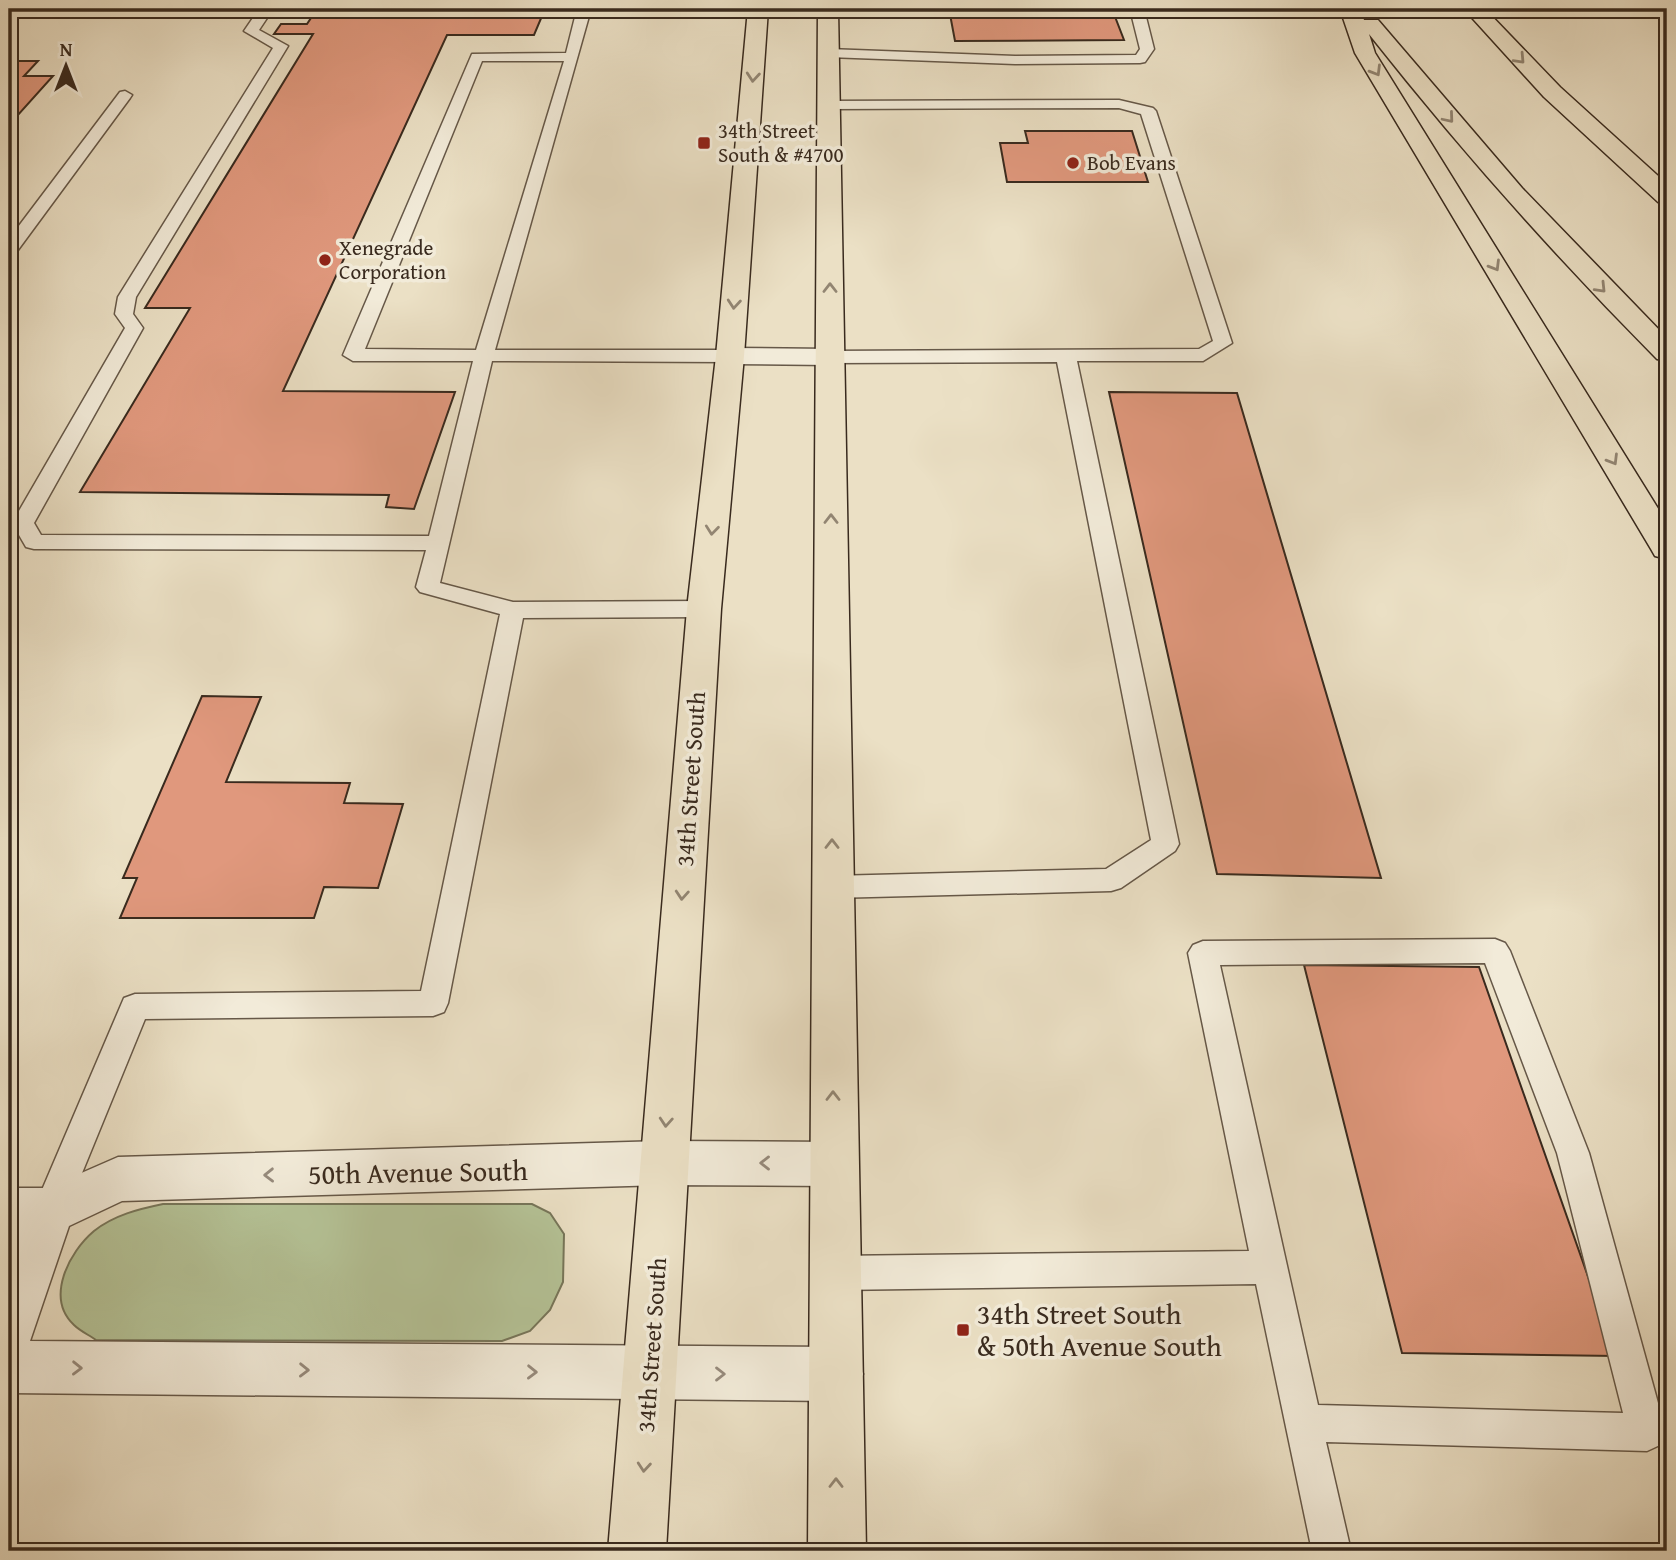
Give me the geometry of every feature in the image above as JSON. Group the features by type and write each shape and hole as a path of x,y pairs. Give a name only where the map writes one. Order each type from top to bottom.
{"highway":[{"name":"34th Street South","path":"637,1551 704,609 730,356 758,9"},
{"path":"828,9 837,1551"},
{"path":"1350,9 1365,53 1667,549"},
{"path":"1359,9 1512,192 1602,290 1667,353"},
{"path":"1474,9 1552,92 1667,197"}],"street":[{"path":"730,356 830,357"},
{"name":"50th Avenue South","path":"29,1211 118,1179 663,1163 834,1164"},
{"path":"9,1328 29,1211"},
{"path":"9,1367 836,1374"}],"lane":[{"path":"266,9 251,30 281,46 127,297 124,314 134,328 23,523 34,541 439,543"},
{"path":"584,9 484,355 428,587 513,610 704,609"},
{"path":"828,53 1015,60 1140,59 1147,49 1137,9"},
{"path":"572,57 477,57 353,355 730,356"},
{"path":"9,250 125,96"},
{"path":"829,105 1119,104 1148,111 1223,343 1203,355 830,357"},
{"path":"832,887 1111,880 1166,844 1066,356"},
{"path":"29,1211 135,1007 433,1003 513,610"},
{"path":"1304,1423 1647,1432 1573,1153 1495,951 1203,954 1331,1551"},
{"path":"835,1273 1270,1267"}],"green space":[{"path":"163,1204 532,1204 550,1213 564,1234 563,1282 550,1310 530,1331 502,1341 96,1340 76,1327 61,1302 61,1289 69,1263 85,1240 102,1225 127,1213"}],"building":[{"path":"317,9 545,9 534,35 447,35 283,391 455,392 414,509 386,507 389,495 80,492 190,308 145,308 313,34 274,34 281,24 307,24"},
{"path":"949,9 1112,9 1124,40 955,41"},
{"path":"9,61 38,61 24,76 53,76 9,125"},
{"name":"Bob Evans","path":"1025,131 1132,131 1148,182 1007,182 1000,143 1028,143"},
{"path":"1109,392 1237,393 1381,878 1217,874"},
{"path":"202,696 261,697 226,782 350,783 344,803 403,804 378,888 324,887 314,918 120,918 137,878 123,878"},
{"path":"1304,965 1479,967 1616,1356 1402,1353"}],"place":[{"name":"34th Street South & #4700","path":"704,143"},
{"name":"Bob Evans","path":"1073,163"},
{"name":"Xenegrade Corporation","path":"325,260"},
{"name":"34th Street South & 50th Avenue South","path":"963,1330"}]}
